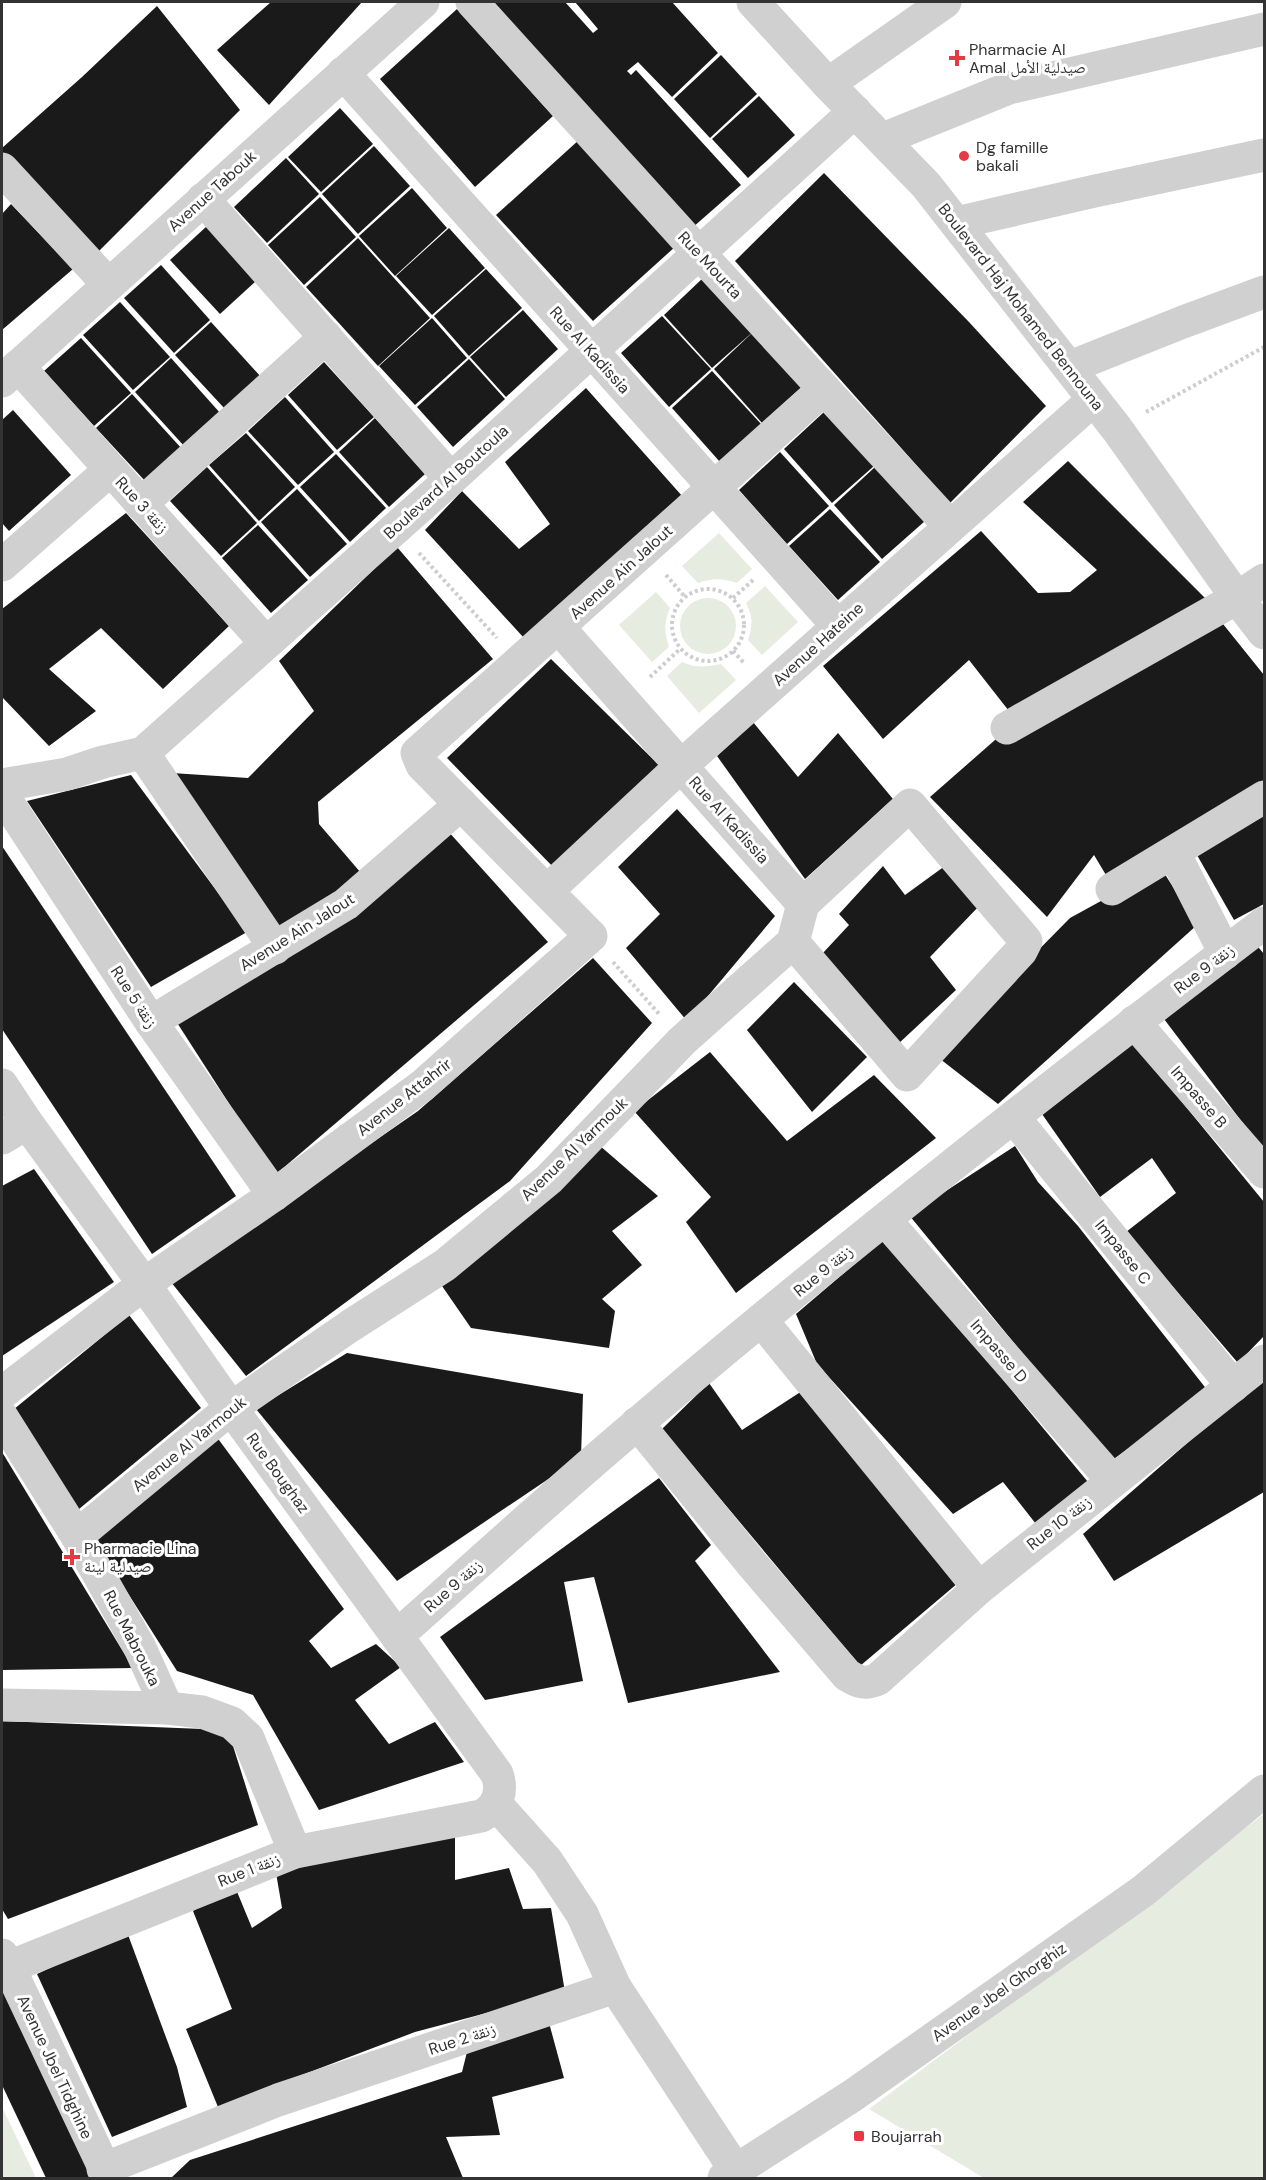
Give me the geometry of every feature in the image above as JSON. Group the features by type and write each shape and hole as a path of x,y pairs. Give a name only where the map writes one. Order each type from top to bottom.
{"street":[{"name":"Avenue Tabouk","path":"10,373 423,2"},
{"name":"Rue Mourta","path":"472,2 950,526"},
{"path":"828,84 945,2"},
{"name":"Boulevard Haj Mohamed Bennouna","path":"762,4 828,84 926,184 1117,429 1264,633"},
{"path":"883,139 1009,88 1264,29"},
{"name":"Rue Al Kadissia","path":"344,74 837,626"},
{"name":"Boulevard Al Boutoula","path":"2,785 67,774 103,762 143,753 451,479 855,111"},
{"path":"956,223 1095,190 1264,155"},
{"path":"2,169 108,284"},
{"path":"203,199 451,479"},
{"path":"1070,368 1183,321 1264,292"},
{"path":"141,504 326,337"},
{"name":"Rue 3 زنقة","path":"10,373 110,470 266,643"},
{"name":"Avenue Ain Jalout","path":"151,1022 346,904 461,804 422,765 417,753 824,389"},
{"name":"Avenue Hateine","path":"546,891 681,766 1093,400"},
{"path":"2,565 110,470"},
{"path":"1007,728 1237,598 1264,580"},
{"name":"Rue Al Kadissia","path":"559,628 803,904"},
{"path":"143,753 275,948"},
{"name":"Rue 5 زنقة","path":"2,794 151,1022 274,1196"},
{"path":"1112,889 1264,797"},
{"path":"461,804 591,936"},
{"path":"910,805 1026,941 1021,951 907,1075 793,942 803,904 910,805"},
{"path":"1174,853 1225,953"},
{"name":"Rue 9 زنقة","path":"397,1636 638,1423 762,1321 1134,1022 1264,923"},
{"name":"Avenue Attahrir","path":"2,1393 144,1284 274,1196 422,1086 591,936"},
{"name":"Avenue Al Yarmouk","path":"77,1536 231,1408 453,1258 549,1179 682,1041 793,942"},
{"name":"Impasse B","path":"1134,1022 1264,1172"},
{"name":"Rue Boughaz","path":"2,1085 14,1131 144,1284 231,1408 497,1774 500,1790 496,1804"},
{"name":"Impasse C","path":"1014,1118 1233,1386"},
{"name":"Impasse D","path":"885,1220 1113,1481"},
{"path":"762,1321 979,1587"},
{"name":"Rue 10 زنقة","path":"638,1423 752,1564 847,1675 856,1681 867,1683 878,1679 979,1587 1264,1360"},
{"name":"Rue Mabrouka","path":"2,1417 77,1536 140,1648 167,1708"},
{"name":"Rue Mabrouka","path":"2,1705 167,1708 202,1712 232,1722 244,1733 263,1772 295,1852"},
{"name":"Avenue Jbel Ghorghiz","path":"730,2175 852,2096 1143,1891 1264,1791"},
{"path":"496,1804 547,1861 582,1914 615,1987 730,2175"},
{"name":"Rue 1 زنقة","path":"5,1961 295,1852 482,1816 496,1804"},
{"name":"Avenue Jbel Tidghine","path":"5,1961 106,2174"},
{"name":"Rue 2 زنقة","path":"106,2174 278,2100 615,1987"}],"path":[{"path":"1117,429 1264,347"},
{"path":"395,527 520,663"},
{"path":"707,589 719,591 733,598 743,614 745,626 743,637 737,648 728,656 717,661 704,662 680,650 672,630 672,618 685,597 696,591 707,589"},
{"path":"624,701 680,650"},
{"path":"591,936 682,1041"}],"shaded area":[{"path":"719,533 752,569 737,583 718,579 698,583 682,566"},
{"path":"765,586 798,622 762,655 748,640 752,621 746,603"},
{"path":"656,592 670,608 665,627 669,647 652,662 619,625"},
{"path":"708,598 723,603 731,611 736,626 731,641 723,649 708,654 693,649 685,641 680,626 685,611 693,603"},
{"path":"682,662 701,666 721,664 736,680 699,713 667,676"},
{"path":"1264,1814 1264,2178 984,2178 869,2109"},
{"path":"2,2107 36,2178 2,2178"}],"building":[{"path":"271,2 362,2 269,105 217,50"},
{"path":"489,2 565,2 593,33 598,29 575,2 672,2 718,53 672,97 638,62 627,71 631,75 636,70 741,185 692,228"},
{"path":"157,6 240,110 90,260 2,153 2,148"},
{"path":"457,9 553,116 475,187 380,79"},
{"path":"721,55 757,94 710,138 674,99"},
{"path":"759,96 795,135 748,178 712,139"},
{"path":"340,108 373,144 321,192 288,157"},
{"path":"580,139 676,246 593,321 496,215"},
{"path":"374,146 410,186 358,234 322,194"},
{"path":"286,158 319,194 267,243 234,207"},
{"path":"824,173 969,322 1046,406 950,503 735,261"},
{"path":"412,188 447,228 395,276 359,236"},
{"path":"320,197 356,237 304,285 268,245"},
{"path":"11,204 73,269 2,330 2,214"},
{"path":"207,226 256,281 220,314 170,260"},
{"path":"449,228 485,268 432,315 396,276"},
{"path":"358,238 430,318 378,366 306,287"},
{"path":"161,265 210,320 174,353 124,298"},
{"path":"486,269 522,308 469,356 434,316"},
{"path":"704,277 754,331 712,368 664,315"},
{"path":"120,302 170,357 133,390 83,335"},
{"path":"523,310 558,349 506,397 470,357"},
{"path":"662,316 711,369 669,407 621,353"},
{"path":"432,318 467,358 415,405 379,366"},
{"path":"211,322 261,377 225,409 175,355"},
{"path":"754,331 804,385 762,423 714,369"},
{"path":"81,338 131,393 94,426 44,371"},
{"path":"171,358 221,414 185,447 135,392"},
{"path":"469,359 505,399 453,447 417,407"},
{"path":"324,362 374,417 337,450 288,395"},
{"path":"712,371 762,425 720,462 672,408"},
{"path":"586,388 683,497 524,638 425,530 462,491 519,549 550,524 505,462"},
{"path":"132,394 182,449 146,482 96,428"},
{"path":"285,397 334,452 298,485 248,431"},
{"path":"13,410 71,475 9,531 2,523 2,420"},
{"path":"824,412 874,466 832,503 784,449"},
{"path":"375,418 425,474 389,507 339,452"},
{"path":"246,433 295,487 259,521 209,465"},
{"path":"780,452 829,506 787,544 739,490"},
{"path":"336,454 386,508 350,542 300,487"},
{"path":"1068,461 1212,605 1016,720 969,660 883,739 823,666 981,531 1038,593 1070,592 1097,570 1023,502"},
{"path":"207,467 257,523 221,556 170,501"},
{"path":"875,467 925,521 882,559 834,505"},
{"path":"297,489 347,544 310,577 261,522"},
{"path":"830,509 880,562 838,600 789,546"},
{"path":"126,513 229,626 163,689 101,628 49,669 96,711 49,746 2,697 2,609"},
{"path":"258,525 308,580 271,613 222,558"},
{"path":"397,547 493,659 318,802 319,824 367,880 281,936 172,773 248,778 314,711 279,661"},
{"path":"1219,619 1264,675 1264,784 1112,885 1094,855 1047,917 930,797 1003,733"},
{"path":"551,659 662,768 558,872 447,758"},
{"path":"753,722 798,777 838,733 893,799 805,879 717,756"},
{"path":"131,775 247,932 151,987 27,801"},
{"path":"677,809 775,916 687,1021 626,948 660,914 618,867"},
{"path":"1264,812 1264,904 1234,920 1193,848"},
{"path":"447,830 548,942 275,1175 174,1018"},
{"path":"2,846 236,1196 152,1254 2,1029"},
{"path":"949,863 982,903 930,957 956,990 897,1045 822,954 849,925 839,914 883,866 905,895"},
{"path":"1161,868 1197,925 998,1104 935,1055 1070,918"},
{"path":"1254,942 1264,954 1264,1151 1161,1015"},
{"path":"593,958 652,1023 510,1181 246,1376 171,1282 418,1111"},
{"path":"794,982 867,1057 812,1112 747,1030"},
{"path":"1132,1041 1264,1202 1264,1336 1238,1363 1126,1232 1176,1193 1152,1158 1100,1197 1042,1114"},
{"path":"710,1052 787,1141 874,1075 936,1138 736,1293 686,1222 711,1197 634,1111"},
{"path":"599,1145 658,1196 612,1231 642,1265 602,1299 615,1311 609,1348 471,1328 442,1286"},
{"path":"1015,1146 1038,1182 1078,1226 1208,1391 1111,1461 909,1215"},
{"path":"34,1169 114,1282 2,1356 2,1186"},
{"path":"885,1238 1088,1482 1036,1524 1003,1482 953,1514 817,1364 796,1314"},
{"path":"129,1315 201,1408 73,1514 8,1414"},
{"path":"347,1353 583,1394 581,1457 397,1581 256,1409"},
{"path":"1264,1376 1264,1492 1114,1581 1083,1534"},
{"path":"709,1383 742,1430 802,1391 958,1583 860,1666 662,1429"},
{"path":"216,1436 344,1609 309,1641 331,1668 376,1644 401,1667 355,1700 389,1744 435,1722 464,1762 319,1810 253,1695 177,1671 93,1538"},
{"path":"2,1452 133,1668 2,1670"},
{"path":"659,1478 711,1545 695,1561 780,1672 628,1703 594,1577 564,1582 583,1681 485,1700 440,1637"},
{"path":"2,1721 228,1730 258,1825 8,1919 2,1909"},
{"path":"455,1836 455,1880 509,1868 523,1909 551,1908 565,1992 415,2032 218,2107 186,2029 232,2009 193,1911 233,1882 252,1928 282,1908 275,1867"},
{"path":"127,1932 177,2067 187,2107 112,2137 37,1974"},
{"path":"2,1975 100,2178 46,2178 2,2085"},
{"path":"548,2019 564,2078 492,2097 500,2135 446,2137 463,2178 171,2178 190,2160 462,2072 467,2052"}],"place":[{"name":"Pharmacie Al Amal صيدلية الأمل","path":"957,58"},
{"name":"Dg famille bakali","path":"964,156"},
{"name":"Pharmacie Lina صيدلية لينة","path":"72,1557"},
{"name":"Boujarrah","path":"859,2136"}]}
